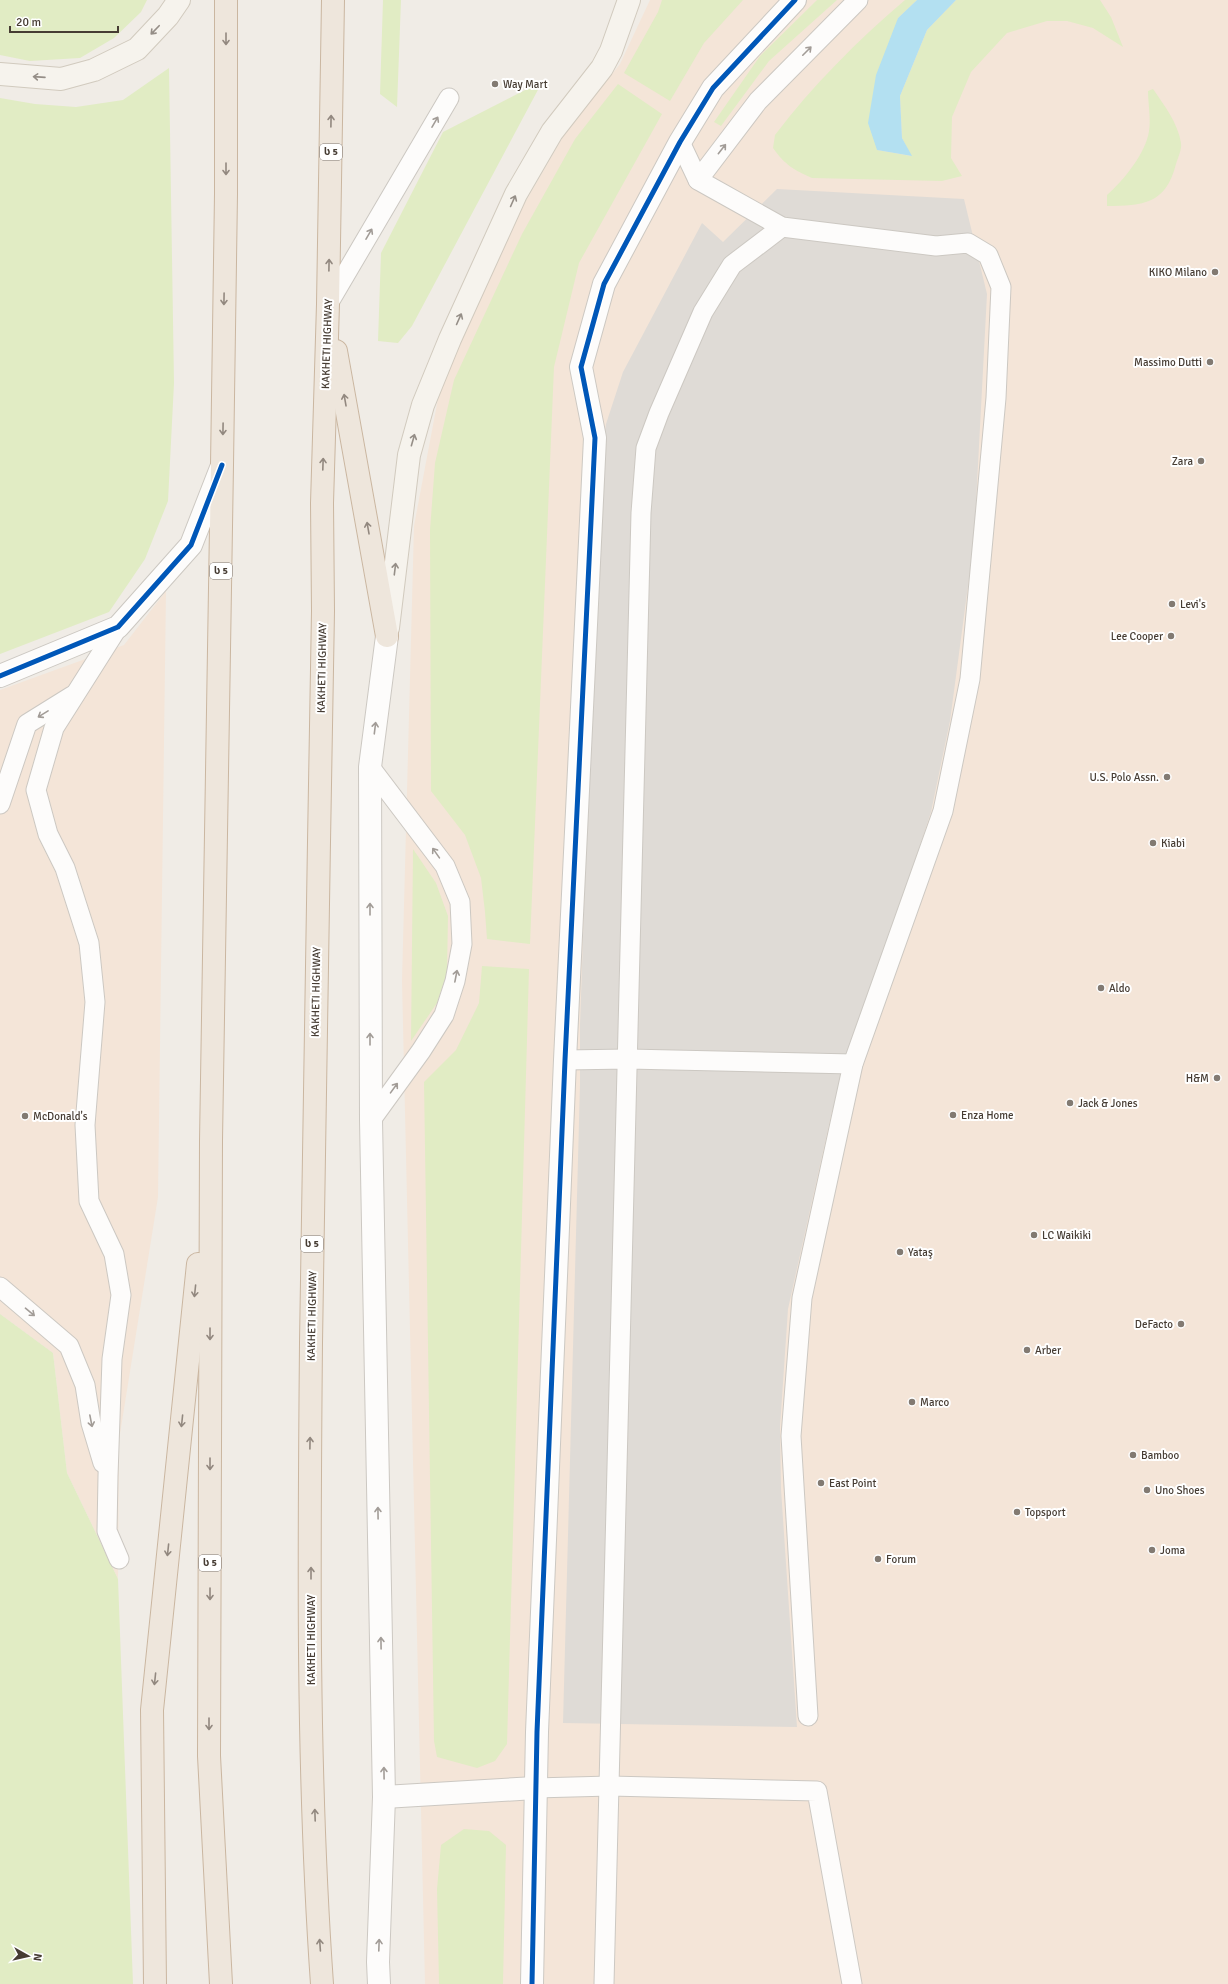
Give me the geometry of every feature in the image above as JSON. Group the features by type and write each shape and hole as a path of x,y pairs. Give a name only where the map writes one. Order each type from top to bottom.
{"highway":[{"name":"ს 5","path":"221,1984 209,1756 211,1141 226,194 226,0"},
{"name":"KAKHETI HIGHWAY","path":"322,1984 318,1925 311,1707 310,1454 323,612 322,503 328,304 333,0"},
{"path":"328,304 387,636"},
{"path":"155,1984 152,1710 211,1141"}],"main road":[{"path":"0,74 61,79 94,70 137,49 168,16 179,0"},
{"path":"387,636 409,455 423,405 450,339 516,194 552,132 602,68 611,51 629,0"}],"street":[{"path":"532,1984 535,1788 565,1060 595,438 581,366 604,284 680,142 713,88 795,0"},
{"path":"0,676 118,627 191,545 222,465"},
{"path":"379,1984 378,1962 384,1797 370,1120 370,767 387,636"},
{"path":"384,1797 535,1788"}],"lane":[{"path":"698,180 758,100 858,0"},
{"path":"328,304 449,98"},
{"path":"680,142 698,180 782,227 936,246 968,243 988,255 1001,287 996,398 970,679 943,811 853,1064 802,1298 791,1436 808,1716"},
{"path":"604,1984 641,513 646,448 703,312 732,265 782,227"},
{"path":"118,627 54,728 36,790 48,834 65,868 89,943 95,1002 85,1125 89,1201 114,1254 121,1295 112,1359 107,1532 118,1559"},
{"path":"0,804 27,724 77,693"},
{"path":"370,767 413,821 445,866 460,902 462,944 455,981 444,1015 421,1051 370,1120"},
{"path":"565,1060 628,1059 853,1064"},
{"path":"0,1287 69,1346 85,1385 91,1423 108,1476"},
{"path":"535,1788 610,1786 817,1791 852,1984"}],"shaded area":[{"name":"East Point","path":"650,0 1228,0 1228,1984 425,1984 402,981 414,526 440,388 508,232 568,128 620,64"},
{"path":"777,189 964,199 987,294 974,541 950,721 931,812 832,1111 788,1309 780,1427 781,1489 797,1727 563,1723 580,1084 580,1025 599,474 606,424 623,372 702,223 723,242"},
{"path":"166,591 158,1197 119,1440 118,1579 67,1473 53,1353 0,1314 0,690 124,645"}],"green space":[{"path":"0,0 147,0 141,12 114,38 80,58 30,61 0,55"},
{"path":"383,0 401,0 397,107 380,94"},
{"path":"662,0 743,0 704,43 670,101 624,73 658,12"},
{"path":"817,0 837,0 769,61 721,126 714,122 760,56"},
{"path":"905,0 917,0 898,18 877,150 911,156 902,138 900,96 927,30 956,0 1100,0 1111,17 1123,47 1093,28 1067,21 1047,21 1007,33 971,72 952,117 951,158 962,176 942,181 812,178 790,166 773,148 775,135 804,99 836,64"},
{"path":"169,68 174,383 168,501 145,559 109,612 0,654 0,98 35,104 76,107 123,100"},
{"path":"618,84 662,114 579,263 554,367 530,944 487,939 481,878 465,835 431,791 430,530 435,463 454,380 522,234 575,139"},
{"path":"535,85 540,86 412,326 398,343 378,341 381,253 443,132"},
{"path":"1153,89 1174,121 1181,143 1180,154 1172,177 1159,195 1151,200 1132,205 1107,206 1107,195 1133,166 1147,139 1150,121 1148,91"},
{"path":"413,849 436,883 448,916 447,973 437,1003 411,1041"},
{"path":"482,966 529,969 507,1744 495,1761 477,1768 437,1757 434,1741 424,1082 456,1050 479,1003"},
{"path":"0,1314 53,1353 67,1473 118,1579 133,1984 0,1984"},
{"path":"464,1829 489,1831 506,1845 503,1984 439,1984 437,1889 441,1845"}],"water":[{"path":"917,0 956,0 927,30 900,96 902,138 912,156 877,150 868,123 876,75 898,18"}],"cycle path":[{"path":"532,1984 537,1732 565,1060 595,438 581,367 604,284 680,142 713,88 795,0"},
{"path":"0,676 118,627 191,545 222,465"}],"place":[{"name":"Way Mart","path":"495,84"},
{"name":"KIKO Milano","path":"1215,272"},
{"name":"Massimo Dutti","path":"1210,362"},
{"name":"Zara","path":"1201,461"},
{"name":"Levi's","path":"1172,604"},
{"name":"Lee Cooper","path":"1171,636"},
{"name":"U.S. Polo Assn.","path":"1167,777"},
{"name":"Kiabi","path":"1153,843"},
{"name":"Aldo","path":"1101,988"},
{"name":"H&M","path":"1217,1078"},
{"name":"Jack & Jones","path":"1070,1103"},
{"name":"Enza Home","path":"953,1115"},
{"name":"McDonald's","path":"25,1116"},
{"name":"LC Waikiki","path":"1034,1235"},
{"name":"Yataş","path":"900,1252"},
{"name":"DeFacto","path":"1181,1324"},
{"name":"Arber","path":"1027,1350"},
{"name":"Marco","path":"912,1402"},
{"name":"Bamboo","path":"1133,1455"},
{"name":"East Point","path":"821,1483"},
{"name":"Uno Shoes","path":"1147,1490"},
{"name":"Topsport","path":"1017,1512"},
{"name":"Joma","path":"1152,1550"},
{"name":"Forum","path":"878,1559"}]}
